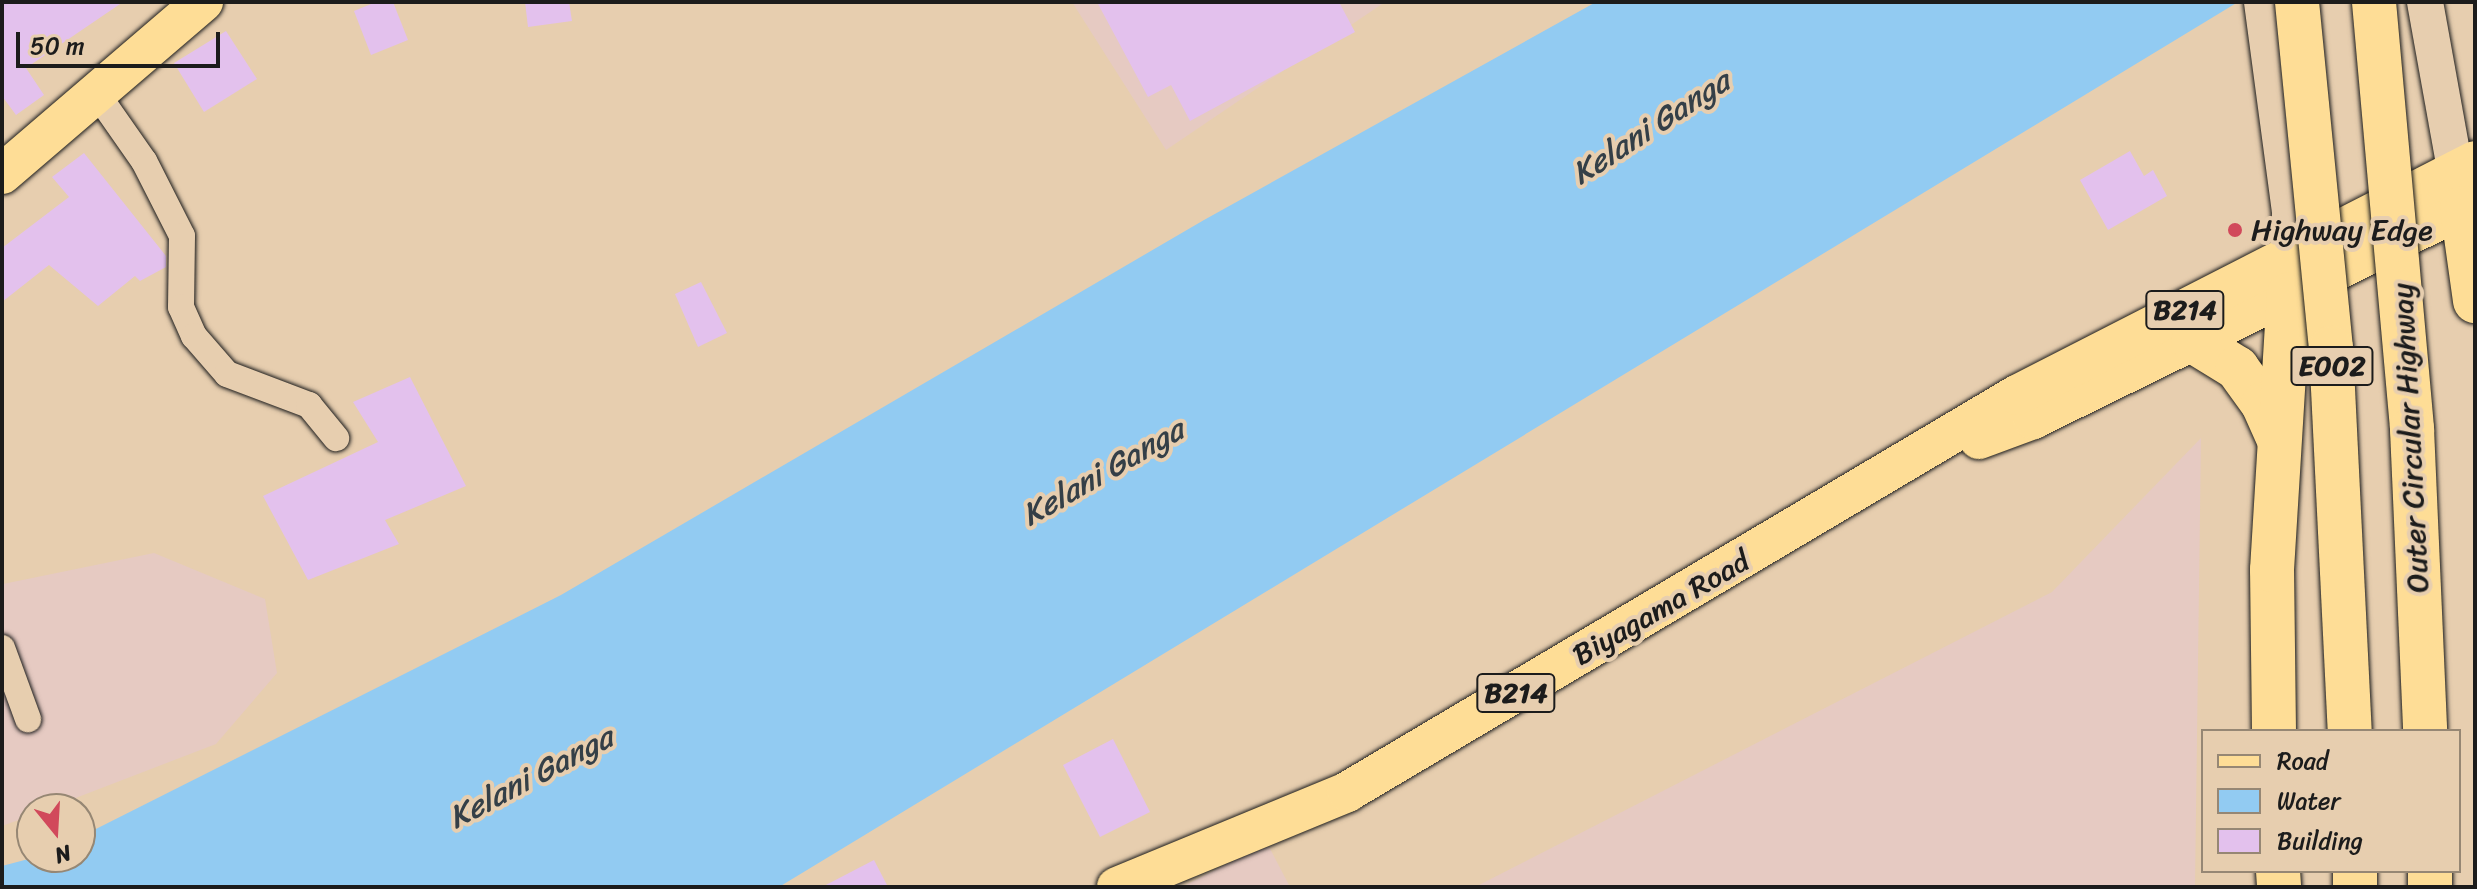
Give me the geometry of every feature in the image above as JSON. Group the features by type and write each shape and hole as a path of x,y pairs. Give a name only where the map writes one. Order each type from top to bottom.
{"highway":[{"name":"Outer Circular Highway","path":"2374,2 2412,429 2425,729"},
{"name":"E002","path":"2275,9 2331,348 2350,729"},
{"path":"2467,185 2475,301"},
{"path":"2274,714 2278,438 2289,276"},
{"path":"2193,341 2237,368 2263,404 2278,438"}],"main road":[{"path":"8,157 97,94 181,10"},
{"name":"Biyagama Road","path":"1117,887 1347,792 1900,468 2017,395 2289,276 2467,185"},
{"name":"Biyagama Road","path":"1900,468 2033,419 2193,341 2289,276"}],"street":[{"path":"2425,2 2467,185"},
{"path":"2275,9 2290,212 2289,276"},
{"path":"97,94 144,161 182,236 181,307 194,336 227,374 309,405 336,438"},
{"path":"2,648 28,719"}],"shaded area":[{"path":"1072,2 1385,2 1166,150"},
{"path":"2201,438 2195,887 1475,887 2052,592"},
{"path":"154,553 265,599 277,673 216,744 89,793 16,793 16,821 2,826 2,575 3,584"},
{"path":"1267,843 1290,887 1182,887"}],"water":[{"name":"Kelani Ganga","path":"1596,2 2238,2 779,887 2,887 2,866 16,862 16,873 96,873 96,829 561,595 1204,220"}],"building":[{"path":"2,2 123,2 26,68 44,95 16,115 2,96"},
{"path":"376,2 393,2 408,40 371,55 354,11"},
{"path":"525,2 569,2 572,21 528,27"},
{"path":"1097,2 1339,2 1355,32 1190,121 1171,85 1148,97"},
{"path":"226,31 257,79 204,112 174,63"},
{"path":"2130,151 2144,176 2153,170 2167,196 2108,230 2080,180"},
{"path":"84,153 166,256 166,267 140,281 135,276 98,306 49,265 2,302 2,248 69,197 52,177"},
{"path":"701,282 727,333 698,347 675,294"},
{"path":"410,377 466,486 385,520 399,544 308,580 263,496 378,442 353,402"},
{"path":"1113,739 1150,812 1100,837 1063,765"},
{"path":"874,860 888,887 822,887"}],"place":[{"name":"Highway Edge","path":"2235,230"}]}
